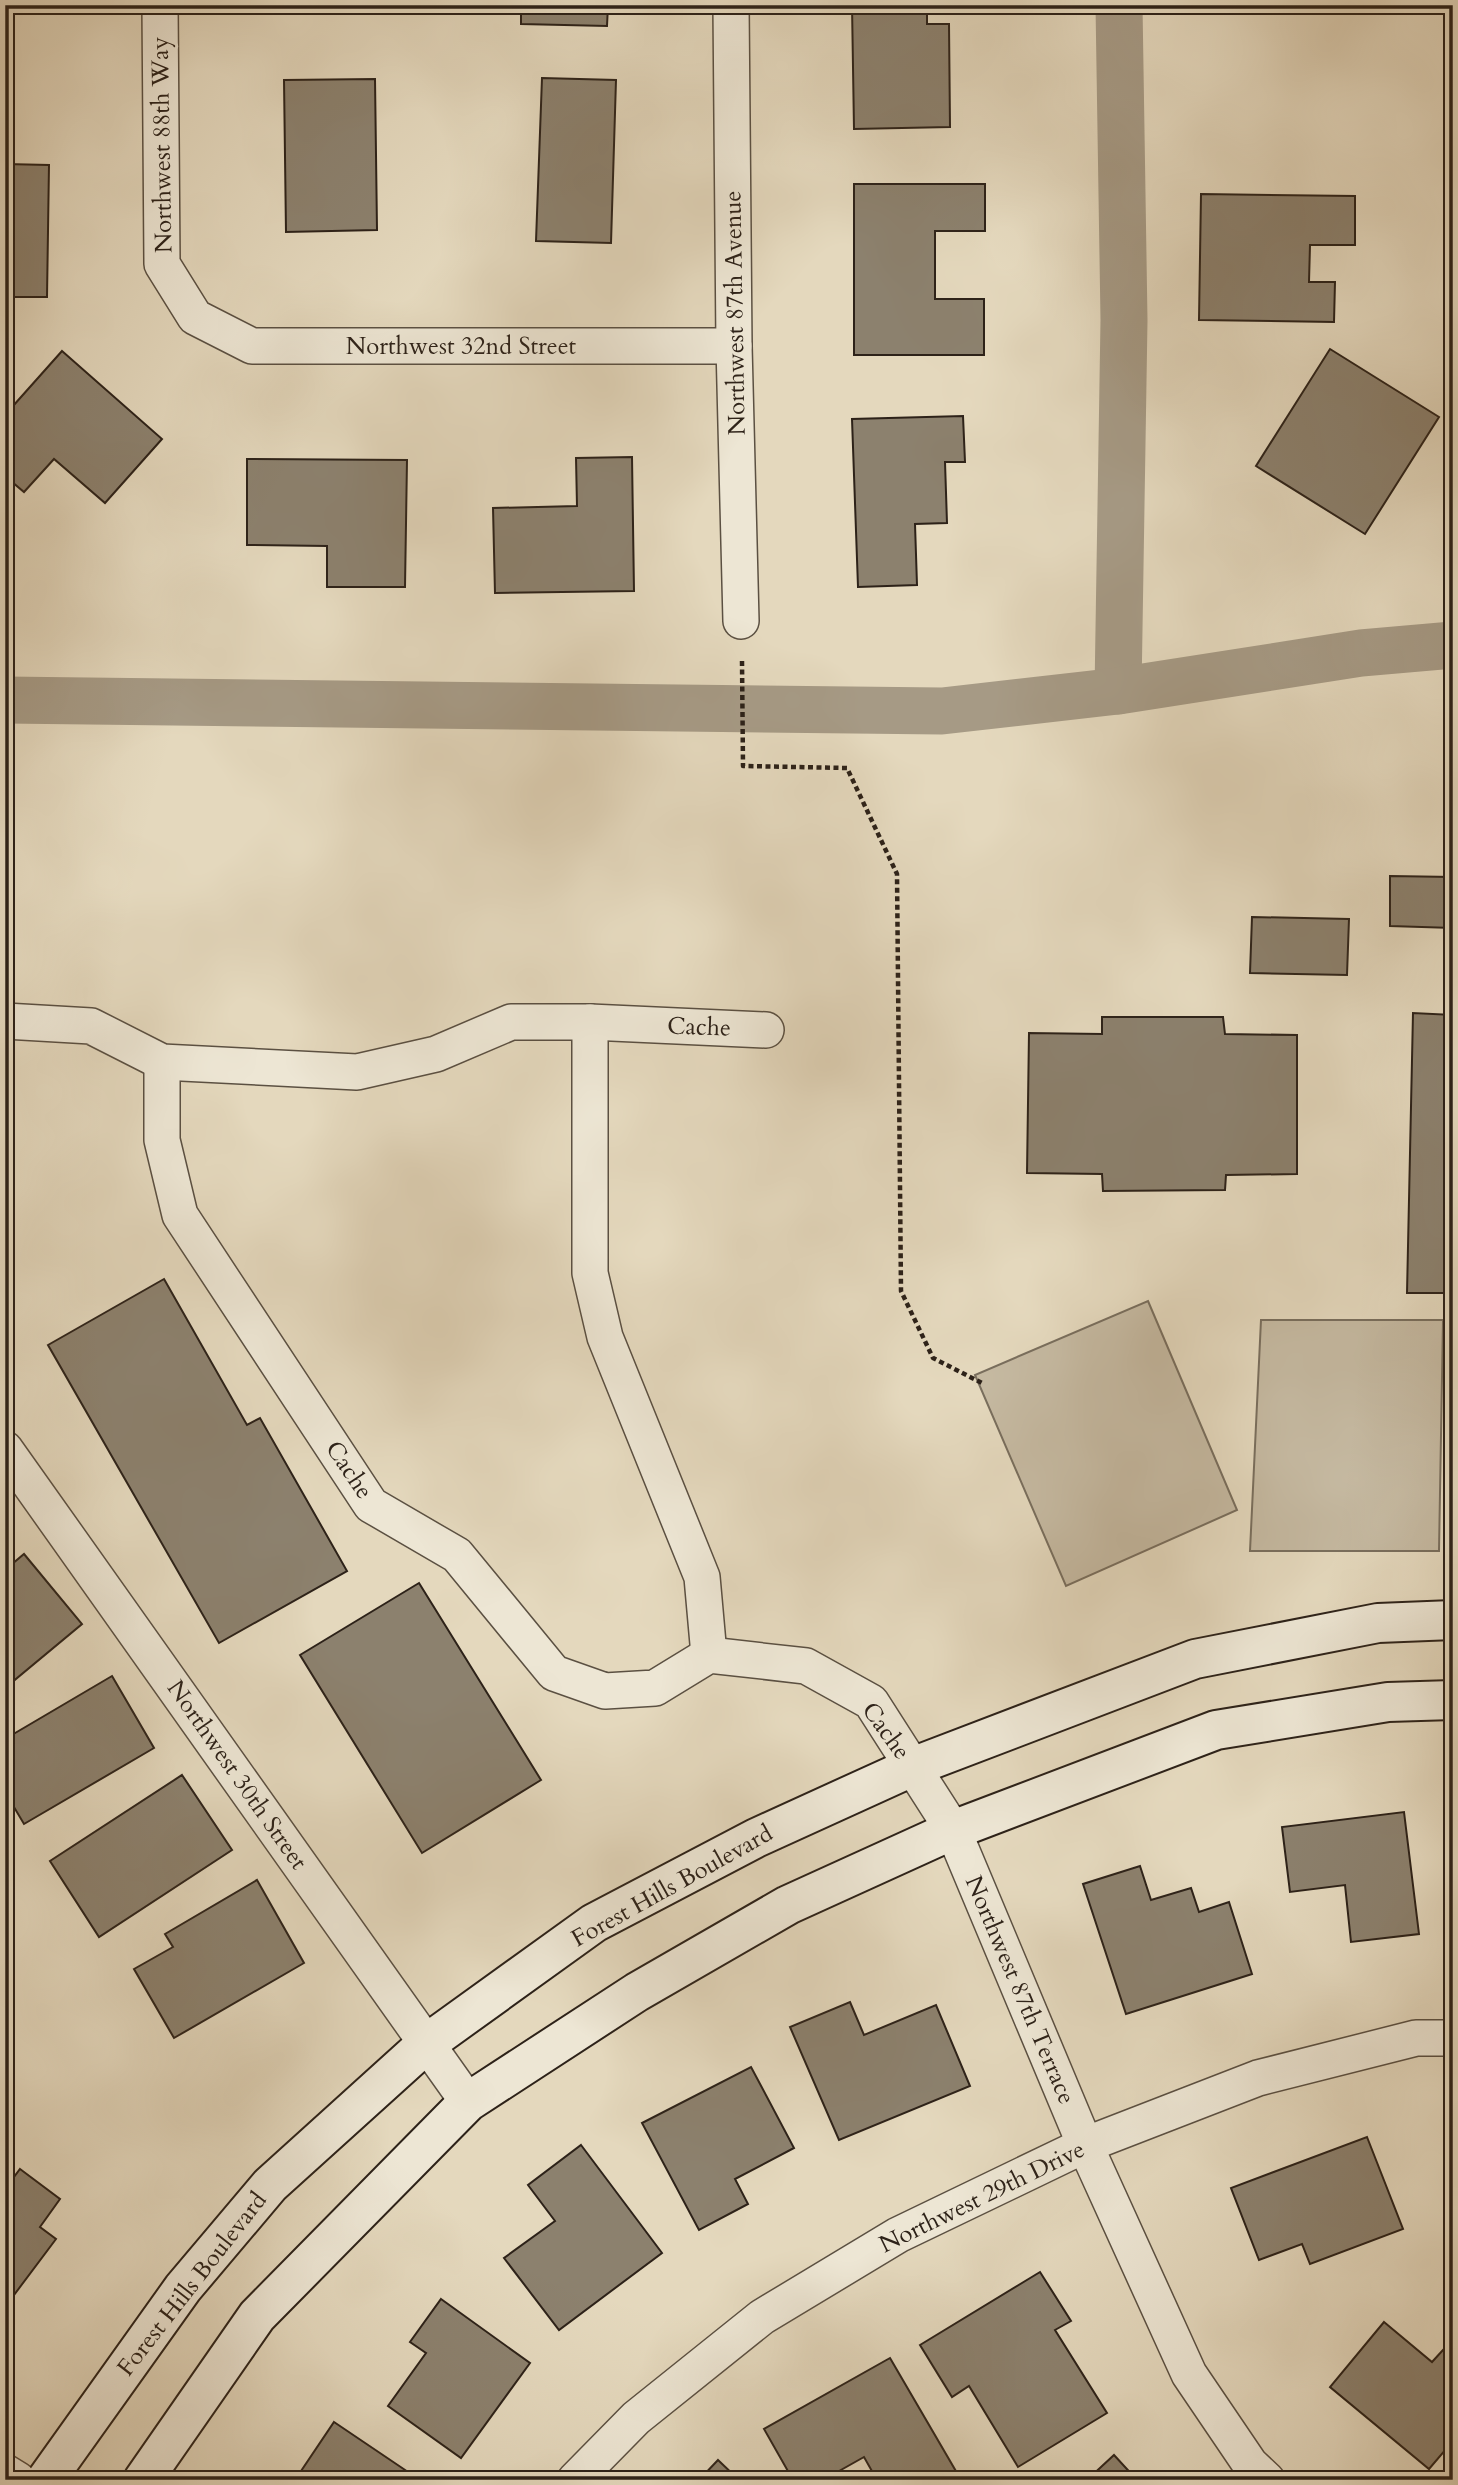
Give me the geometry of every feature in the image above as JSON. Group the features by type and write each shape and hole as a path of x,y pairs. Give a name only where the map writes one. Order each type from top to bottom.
{"street":[{"name":"Northwest 88th Way","path":"160,5 162,264 195,317"},
{"name":"Northwest 87th Avenue","path":"730,5 741,638"},
{"name":"Northwest 32nd Street","path":"195,317 252,346 734,346"},
{"name":"Cache","path":"5,1021 91,1026 162,1062 357,1072 436,1054 511,1022 590,1022 766,1030"},
{"path":"590,1022 590,1273 605,1337 702,1577 709,1655"},
{"name":"Cache","path":"162,1062 162,1140 180,1216 371,1505 457,1555 554,1673 605,1691 655,1688 709,1655 806,1666 871,1702 953,1830"},
{"name":"Northwest 30th Street","path":"5,1449 468,2102"},
{"name":"Forest Hills Boulevard","path":"46,2480 183,2288 270,2185 426,2044 594,1923 755,1838 912,1767 1195,1658 1378,1623 1453,1620"},
{"path":"143,2480 257,2316 468,2102 637,1992 788,1905 953,1830 1216,1730 1388,1702 1453,1700"},
{"name":"Northwest 87th Terrace","path":"953,1830 1085,2146 1189,2374 1250,2464 1267,2480"},
{"name":"Northwest 29th Drive","path":"575,2480 636,2418 762,2317 898,2235 1085,2146 1258,2078 1416,2038 1453,2038"},
{"path":"5,2472 18,2480"}],"path":[{"path":"741,638 743,766 847,768 897,873 901,1291 933,1358 982,1384"}],"shaded area":[{"path":"1148,1301 1237,1510 1066,1586 975,1375"},
{"path":"1261,1320 1443,1320 1439,1551 1250,1551"}],"building":[{"path":"5,5 45,5 45,10 5,11"},
{"path":"277,5 365,5 365,8"},
{"path":"521,5 608,5 607,26 521,24"},
{"path":"852,5 927,5 927,24 949,24 950,127 854,129"},
{"path":"542,78 616,80 611,243 536,241"},
{"path":"375,79 377,230 286,232 284,80"},
{"path":"5,164 49,165 47,297 5,297"},
{"path":"854,184 985,184 985,231 935,231 935,299 984,299 984,355 854,355"},
{"path":"1201,194 1355,196 1355,245 1310,245 1309,282 1335,282 1334,322 1199,320"},
{"path":"1330,349 1439,417 1365,534 1256,466"},
{"path":"62,351 162,439 105,503 54,459 24,492 5,476 5,415"},
{"path":"963,416 965,462 945,462 947,523 915,524 917,585 858,587 852,419"},
{"path":"632,457 634,591 495,593 493,508 577,506 576,458"},
{"path":"247,459 407,460 405,587 327,587 327,546 247,545"},
{"path":"1390,876 1453,877 1453,928 1390,926"},
{"path":"1252,917 1349,919 1347,975 1250,973"},
{"path":"1413,1013 1453,1015 1453,1293 1407,1293"},
{"path":"1102,1017 1223,1017 1225,1034 1297,1035 1297,1174 1226,1175 1225,1190 1103,1191 1102,1174 1027,1173 1029,1033 1102,1034"},
{"path":"164,1279 247,1425 260,1418 347,1571 219,1643 48,1345"},
{"path":"24,1554 82,1624 5,1688 5,1570"},
{"path":"419,1583 541,1780 422,1853 300,1655"},
{"path":"112,1676 154,1748 24,1824 5,1792 5,1739"},
{"path":"182,1775 232,1850 99,1937 50,1861"},
{"path":"1404,1812 1419,1934 1351,1942 1345,1885 1290,1892 1282,1827"},
{"path":"1140,1866 1151,1900 1191,1888 1199,1912 1229,1902 1252,1974 1126,2014 1083,1884"},
{"path":"257,1880 304,1963 174,2038 134,1969 173,1947 165,1934"},
{"path":"850,2002 864,2035 936,2005 970,2086 839,2140 790,2027"},
{"path":"751,2067 794,2148 735,2179 748,2204 699,2230 642,2123"},
{"path":"1367,2137 1403,2229 1310,2264 1302,2244 1259,2260 1231,2188"},
{"path":"581,2145 662,2253 559,2330 504,2258 555,2221 528,2185"},
{"path":"20,2169 60,2199 40,2227 56,2239 5,2307 5,2189"},
{"path":"1040,2272 1071,2321 1055,2330 1107,2413 1018,2467 969,2386 952,2397 920,2345"},
{"path":"441,2299 530,2363 461,2458 388,2406 426,2353 410,2342"},
{"path":"1384,2322 1432,2362 1453,2339 1453,2441 1429,2469 1330,2387"},
{"path":"890,2358 957,2473 945,2480 877,2480 864,2457 823,2480 793,2480 764,2429"},
{"path":"334,2422 417,2478 416,2480 295,2480"},
{"path":"1114,2455 1137,2480 1087,2480"},
{"path":"718,2460 739,2480 699,2480"}],"waterway":[{"path":"1118,691 1124,320 1119,5"},
{"path":"5,700 942,711 1118,691 1361,653 1453,645"}]}
